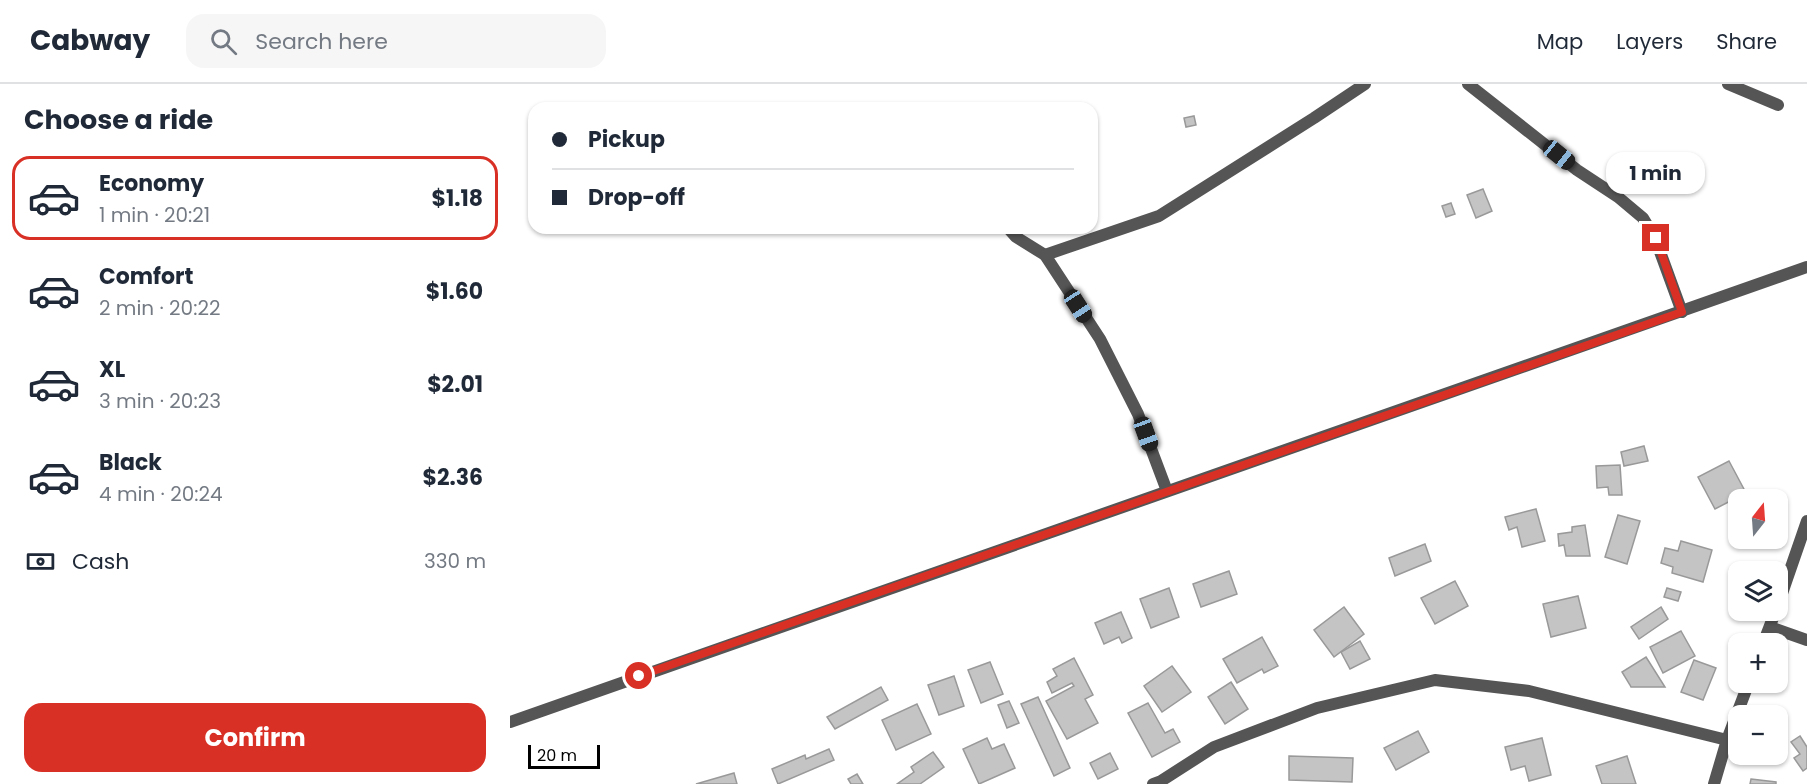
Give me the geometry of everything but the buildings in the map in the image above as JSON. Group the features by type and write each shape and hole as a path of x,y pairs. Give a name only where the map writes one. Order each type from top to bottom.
{"street":[{"path":"1045,255 1158,216 1365,84"},
{"path":"1468,84 1577,170 1618,196 1643,218 1656,238 1682,312"},
{"path":"1728,84 1778,105"},
{"path":"1013,234 1045,255 1100,339 1138,414 1167,491"},
{"path":"510,722 1807,267"},
{"path":"1788,576 1807,521"},
{"path":"1768,633 1772,621"},
{"path":"1770,627 1807,640"},
{"path":"1159,783 1214,747 1317,708 1436,681 1528,691 1726,740"},
{"path":"1714,784 1726,740 1745,693"}],"route":[{"path":"639,676 1682,312 1656,238"}]}
